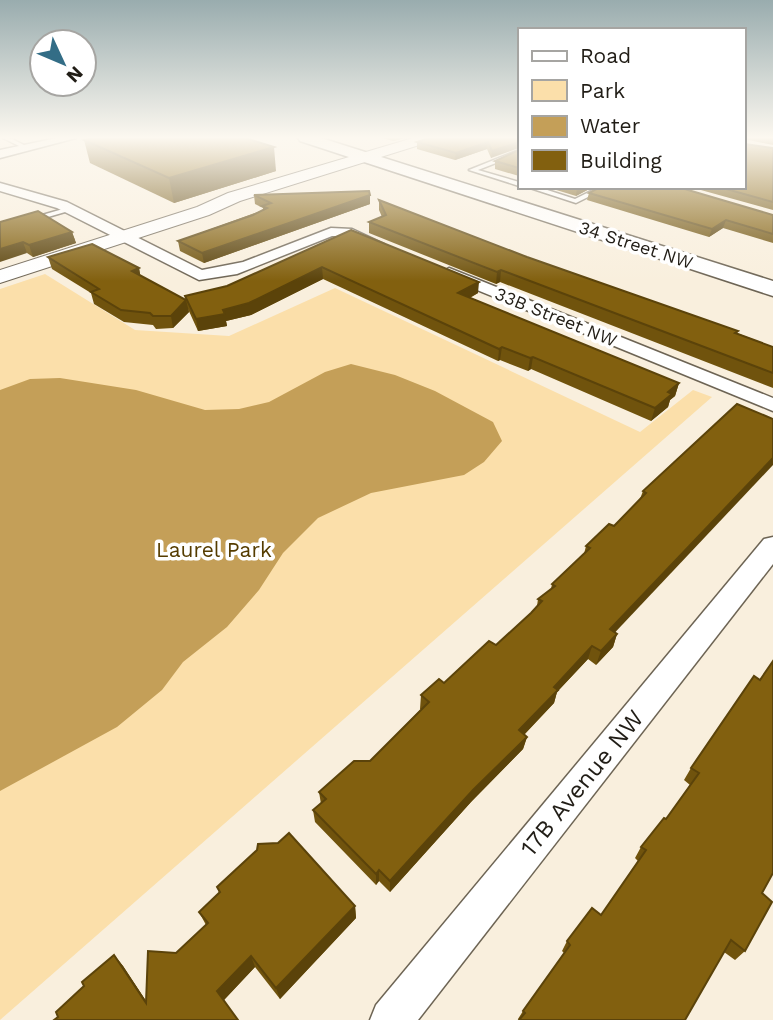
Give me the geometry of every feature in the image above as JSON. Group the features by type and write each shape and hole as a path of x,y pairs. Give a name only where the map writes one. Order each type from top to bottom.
{"main road":[{"name":"34 Street NW","path":"464,186 770,288"}],"street":[{"path":"0,277 203,211 246,203 294,186"},
{"path":"0,187 70,209 190,273 210,276 230,271 322,234 339,231 354,234 393,250"},
{"name":"33B Street NW","path":"431,266 773,405"},
{"name":"17B Avenue NW","path":"391,1020 773,546"}],"lane":[{"path":"537,189 576,201 601,189"},
{"path":"0,229 70,209"}],"green space":[{"name":"Laurel Park","path":"45,274 135,330 229,336 335,288 640,432 693,390 712,397 0,1020 0,289"}],"water":[{"path":"351,364 395,375 435,391 493,422 502,441 484,462 464,475 371,493 318,518 283,553 259,590 227,627 183,662 162,690 117,727 0,791 0,390 30,379 60,378 136,390 205,410 239,409 269,402 325,372"}],"building":[{"path":"773,186 773,202 726,189"},
{"path":"596,189 685,189 773,215 773,234 726,220 712,229 589,193"},
{"path":"369,191 370,195 202,253 178,241 253,215 267,208 262,206 271,203 254,195"},
{"path":"379,200 527,257 738,331 735,333 773,347 773,373 369,222 386,215"},
{"path":"38,211 72,232 29,245 23,242 0,249 0,222"},
{"path":"351,230 479,282 458,293 679,383 668,392 672,394 655,408 533,357 502,347 499,349 322,267 249,303 223,310 225,314 196,319 185,296 227,286"},
{"path":"92,244 139,268 132,271 186,300 171,316 153,316 150,313 121,310 91,292 99,289 48,257"},
{"path":"737,404 773,419 773,458 610,629 617,634 601,651 592,646 554,687 558,690 519,730 527,737 473,790 390,881 379,870 376,874 313,810 326,799 319,792 354,761 370,761 429,702 421,695 439,679 444,683 489,641 496,645 531,613 542,601 538,599 555,586 552,584 590,548 586,546 609,524 614,526 646,493 643,491"},
{"path":"773,661 773,873 762,893 772,902 745,951 731,940 685,1020 519,1020 570,945 567,941 592,908 601,915 646,850 641,847 664,818 666,819 699,773 691,768 754,676 760,680"},
{"path":"289,833 355,906 276,988 251,956 217,991 238,1020 54,1020 58,1017 56,1012 84,986 82,982 114,955 146,1003 148,951 176,953 208,923 199,912 220,892 217,887 257,850 258,844 278,843"}]}
